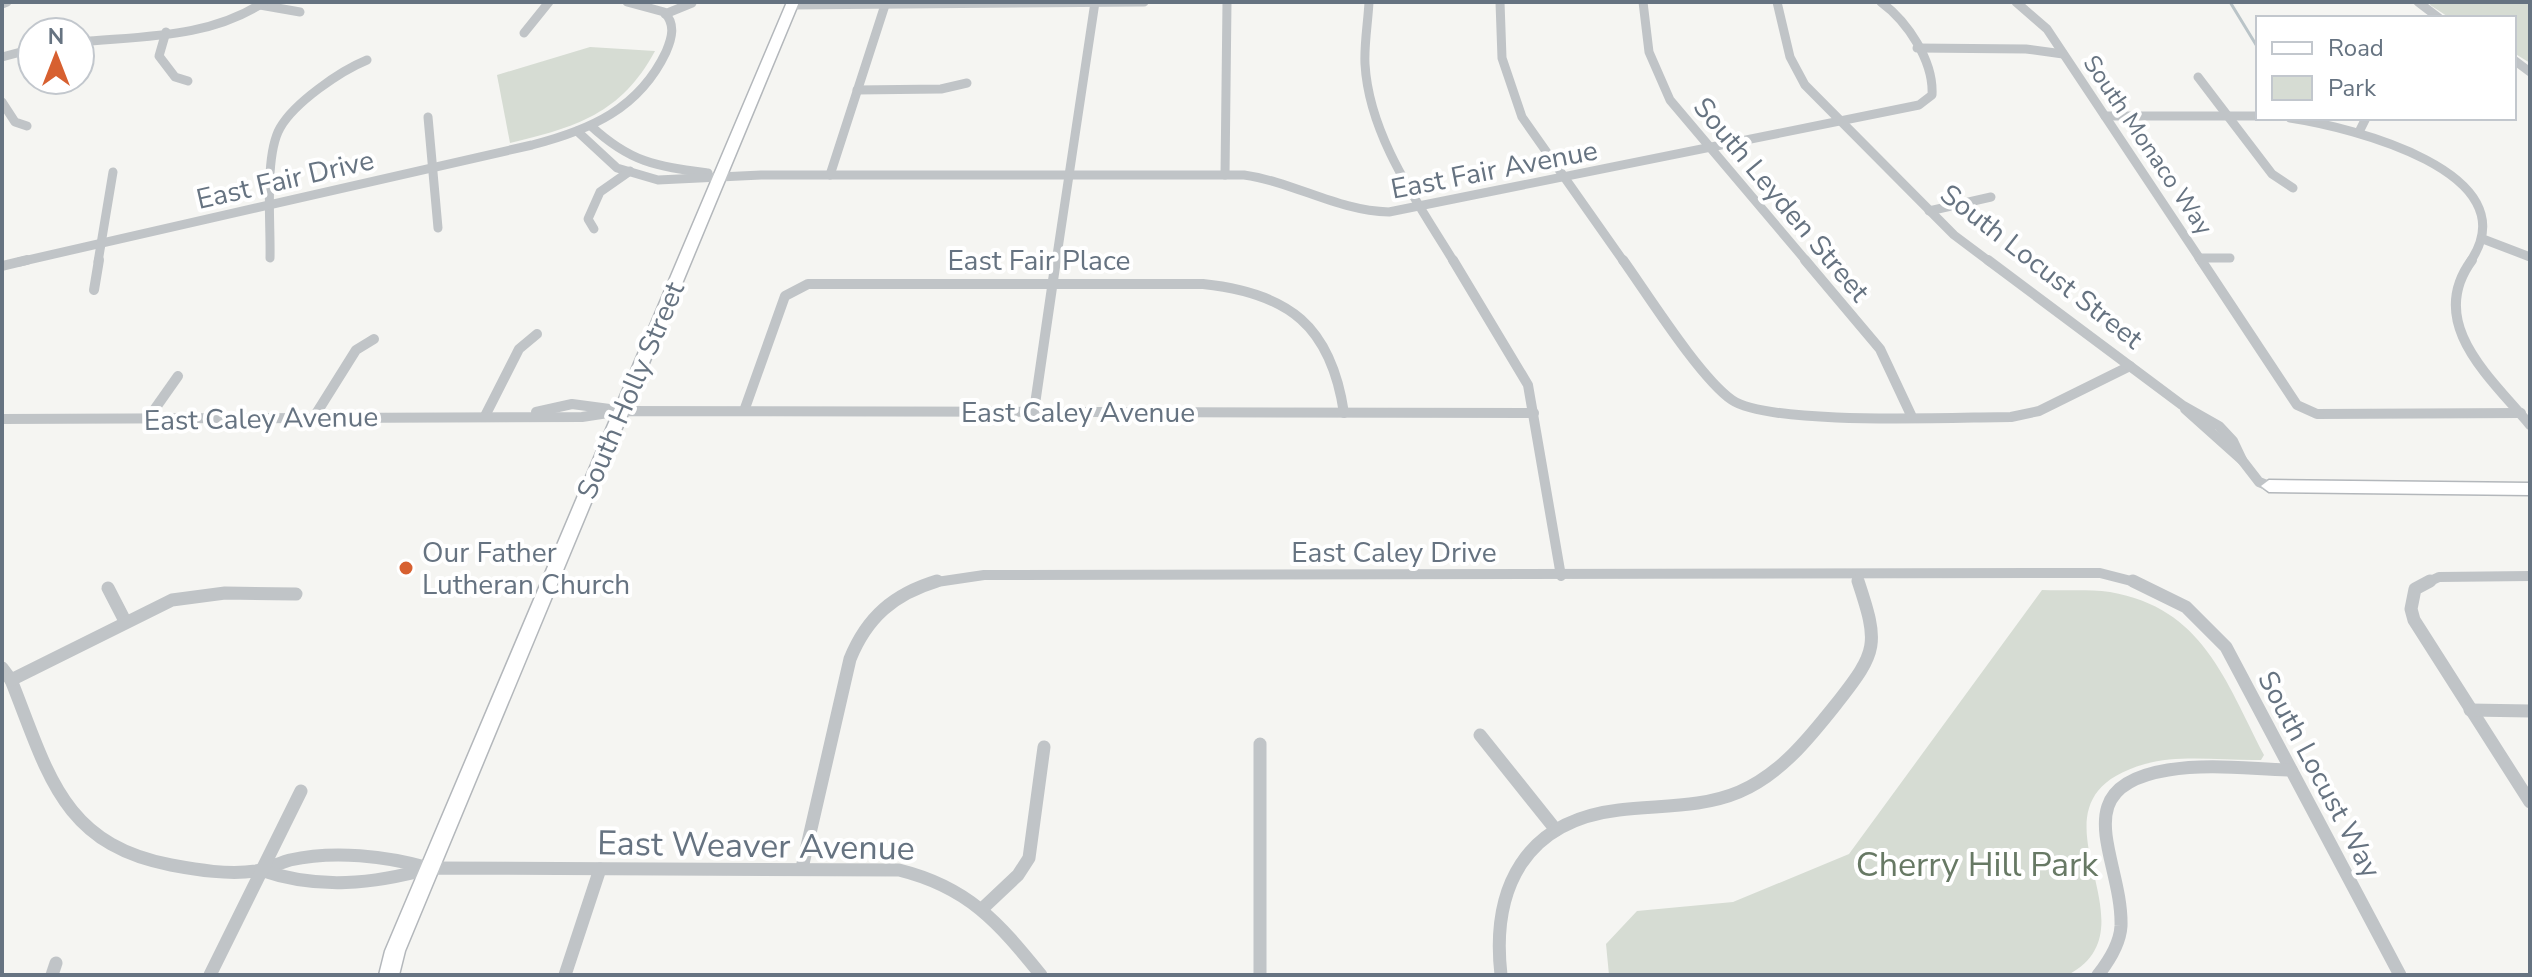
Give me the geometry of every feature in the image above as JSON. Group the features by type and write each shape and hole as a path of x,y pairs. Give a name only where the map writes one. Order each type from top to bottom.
{"main road":[{"name":"South Holly Street","path":"389,975 395,951 791,3"},
{"path":"2269,486 2530,489"},
{"name":"South Holly Street","path":"379,975 395,951"}],"street":[{"path":"524,33 549,2"},
{"path":"627,2 649,6 665,14 692,3"},
{"path":"791,3 1144,2"},
{"path":"1225,175 1227,2"},
{"path":"1369,2 1364,44 1373,109 1395,163 1524,376 1534,413 1561,576"},
{"path":"1500,2 1500,49 1510,89 1529,130 1712,381 1733,401 1774,415 2032,414 2130,366"},
{"name":"South Leyden Street","path":"1643,2 1649,52 1660,84 1709,150 1880,349 1911,415"},
{"name":"South Locust Street","path":"1777,2 1797,72 1841,123 1929,211 1954,235 2182,405 2242,460 2252,475 2269,486"},
{"path":"1881,2 1896,12 1917,48"},
{"name":"South Monaco Way","path":"2016,2 2047,29 2303,409 2317,414 2521,413"},
{"path":"2418,2 2436,16"},
{"path":"1034,411 1095,3"},
{"path":"96,40 223,23 262,4 300,12"},
{"path":"830,175 885,5"},
{"name":"East Fair Drive","path":"2,266 532,145 591,126 626,106 653,77 674,35 672,21 665,14"},
{"path":"166,32 159,56 175,77 188,81"},
{"name":"East Fair Avenue","path":"577,131 608,162 627,173 672,181 720,175 1225,175 1279,180 1333,205 1354,211 1389,212 1913,108 1928,99 1934,91 1934,81 1917,48"},
{"name":"South Monaco Way","path":"1917,48 2026,49 2063,54"},
{"path":"270,258 274,143 280,128 310,97 350,67 367,60"},
{"path":"2198,77 2272,174 2293,188"},
{"path":"857,90 941,89 967,83"},
{"path":"2,102 15,122 27,126"},
{"path":"2105,116 2256,116"},
{"path":"428,117 438,228"},
{"path":"2300,120 2359,132 2420,157 2463,186 2484,216 2483,239 2457,278 2453,299 2455,317 2473,354 2530,425"},
{"path":"2359,132 2365,120"},
{"name":"East Fair Avenue","path":"591,126 622,154 640,163 720,175"},
{"path":"594,229 588,219 595,200 640,163"},
{"path":"94,290 113,172"},
{"path":"1929,211 1991,197"},
{"path":"2483,239 2530,257"},
{"name":"South Monaco Way","path":"2199,258 2230,258"},
{"name":"East Fair Place","path":"744,411 780,306 794,290 808,284 1053,284 1222,285 1267,295 1301,314 1320,337 1338,378 1344,413"},
{"path":"485,416 519,349 537,334"},
{"path":"314,417 356,350 374,339"},
{"path":"147,420 178,376"},
{"name":"East Caley Avenue","path":"2,419 582,417 621,411 1534,413"},
{"name":"East Caley Drive","path":"802,868 854,646 875,614 915,587 947,577 2100,573 2146,584 2184,605"},
{"path":"1501,975 1496,935 1503,895 1524,857 1556,830 1582,817 1602,813 1694,805 1726,797 1757,784 1784,764 1809,738 1873,656 1874,630 1856,574"},
{"path":"2530,576 2439,577 2415,589 2411,609 2414,620 2530,802"},
{"path":"108,588 125,621"},
{"path":"6,674 172,600 197,595 296,594"},
{"name":"South Locust Way","path":"2184,605 2204,621 2226,647 2400,975"},
{"name":"East Weaver Avenue","path":"6,674 67,809 87,833 122,854 158,865 261,870 293,859 398,858 431,868 876,868 915,873 956,887 983,908 1041,975"},
{"path":"2470,710 2530,711"},
{"path":"1480,735 1556,830"},
{"path":"1260,744 1260,975"},
{"path":"983,908 1018,875 1029,858 1044,747"},
{"path":"2098,975 2117,946 2121,923 2120,904 2103,836 2106,811 2116,793 2141,776 2168,769 2291,770"},
{"path":"210,975 301,791"},
{"name":"East Weaver Avenue","path":"261,870 287,882 387,881 431,868"},
{"path":"565,975 600,869"}],"green space":[{"path":"2431,2 2528,2 2530,63 2516,54 2516,16 2447,16 2430,5"},
{"path":"590,47 655,51 642,72 612,104 556,131 510,143 497,75"},
{"name":"Cherry Hill Park","path":"2042,590 2110,592 2142,601 2168,614 2207,651 2237,700 2264,755 2261,760 2159,761 2145,764 2107,782 2090,806 2087,834 2099,896 2101,926 2093,953 2068,975 1609,975 1606,944 1637,911 1733,902 1849,854"}],"waterway":[{"path":"2230,2 2256,45"}],"place":[{"name":"Our Father Lutheran Church","path":"406,568"}]}
